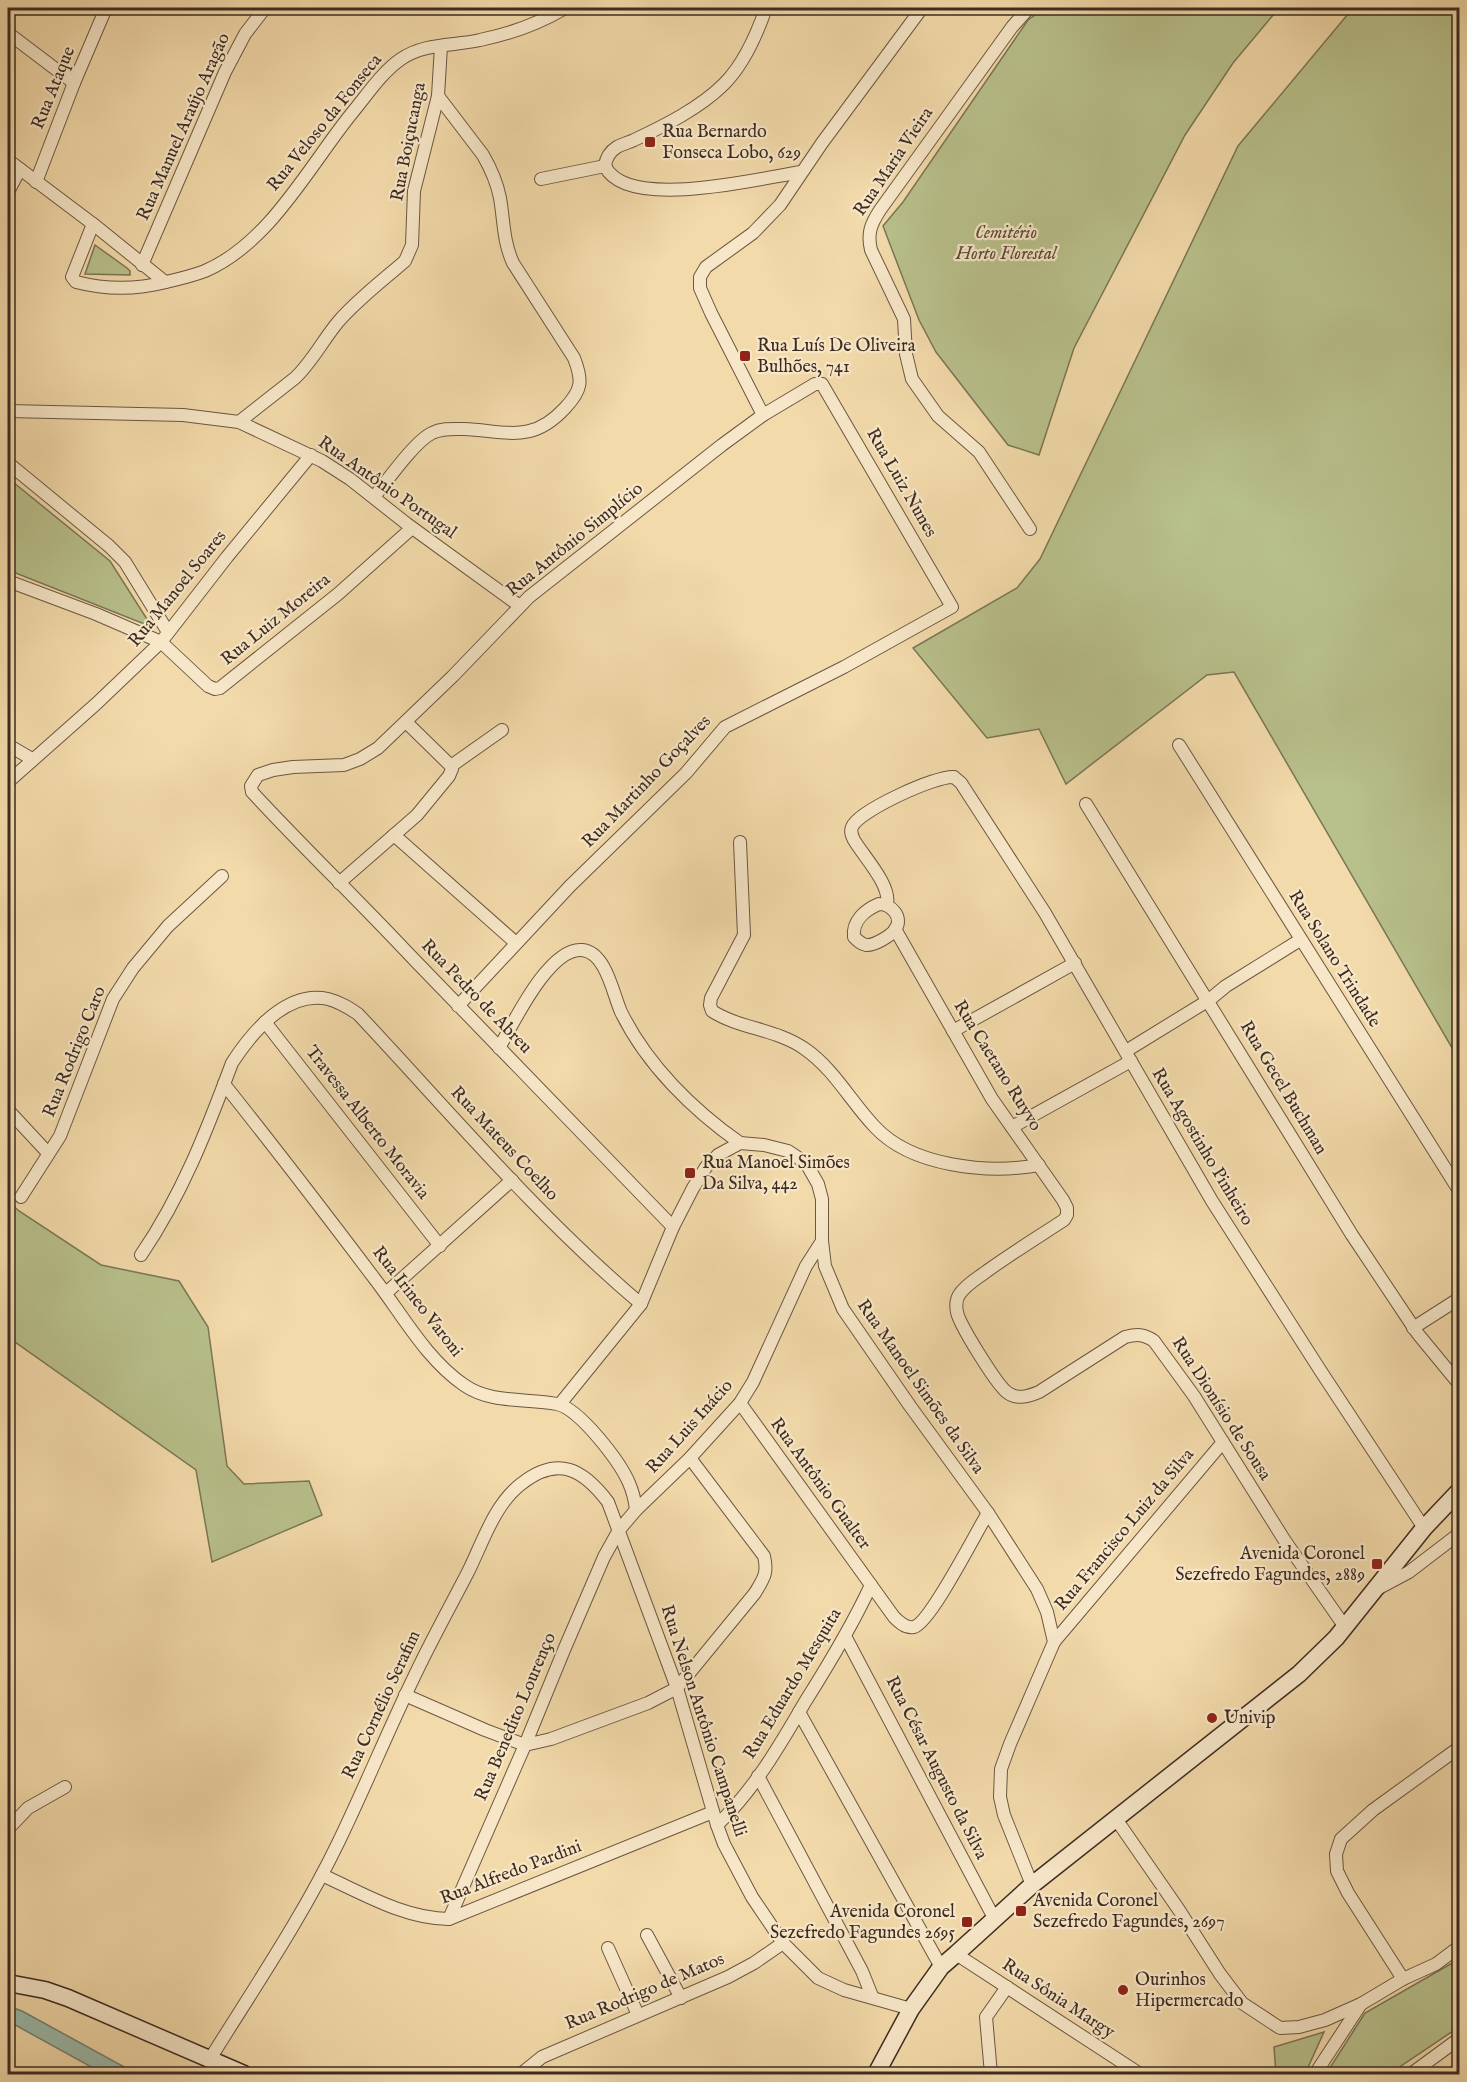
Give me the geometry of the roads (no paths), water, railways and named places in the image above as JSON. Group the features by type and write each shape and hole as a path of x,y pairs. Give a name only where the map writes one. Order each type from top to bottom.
{"main road":[{"path":"876,2074 911,2008 941,1967 1032,1885 1299,1674 1345,1627 1424,1528 1460,1490"},
{"path":"8,1983 45,1990 68,1998 244,2074"}],"street":[{"name":"Rua Ataque","path":"36,182 106,8"},
{"name":"Rua Manuel Araújo Aragão","path":"142,265 225,72 245,34 265,8"},
{"name":"Rua Veloso da Fonseca","path":"93,224 72,277 74,281 106,288 126,289 206,271 242,248 263,228 350,116 390,68 407,55 496,36 565,8"},
{"path":"766,8 744,57 724,84 687,112 617,147 606,159 605,166 608,174 626,184 651,189 715,188 763,177 801,172"},
{"path":"763,415 711,313 699,282 702,273 706,267 770,218 801,172 922,8"},
{"name":"Rua Maria Vieira","path":"1029,8 1012,27 880,210 869,231 868,240 904,319 906,354 912,379 938,416 979,452 1030,529"},
{"path":"8,33 74,83"},
{"name":"Rua Boiçucanga","path":"239,422 295,378 350,309 405,261 409,254 413,238 414,191 438,96 441,46"},
{"path":"374,497 431,433 453,429 530,432 551,422 560,414 571,402 580,384 580,374 574,358 513,263 507,249 500,197 494,174 483,154 438,96"},
{"path":"8,160 165,282"},
{"path":"541,179 605,166"},
{"path":"8,192 20,169"},
{"name":"Rua Antônio Simplício","path":"252,792 251,786 258,775 273,770 344,765 378,748 453,676 520,606 722,445 763,415 815,384"},
{"name":"Rua Luiz Nunes","path":"815,384 825,386 952,607"},
{"name":"Rua Antônio Portugal","path":"8,411 183,416 239,422 311,455 374,497 412,528 520,606"},
{"name":"Rua Manoel Soares","path":"8,782 96,704 164,637 311,455"},
{"path":"8,463 109,546 124,562 164,637"},
{"name":"Rua Luiz Moreira","path":"164,637 208,686 215,689 220,688 338,594 412,528"},
{"path":"8,581 164,637"},
{"name":"Rua Martinho Goçalves","path":"458,1006 570,886 662,799 725,727 844,667 952,607"},
{"path":"339,883 417,815 451,772 451,766 406,722"},
{"path":"451,766 502,730"},
{"path":"8,745 32,759"},
{"name":"Rua Solano Trindade","path":"1179,745 1460,1192"},
{"name":"Rua Agostinho Pinheiro","path":"887,904 884,885 854,840 852,826 856,820 871,810 932,780 950,776 958,779 1030,889 1218,1210 1324,1377 1424,1528"},
{"name":"Rua Pedro de Abreu","path":"252,792 673,1227"},
{"name":"Rua Gecel Buchman","path":"1086,804 1352,1235 1413,1328 1436,1359 1460,1385"},
{"path":"394,835 516,943"},
{"path":"740,842 744,935 711,998 712,1011 732,1021 768,1032 804,1048 836,1078 875,1128 895,1144 910,1152 938,1160 999,1169 1039,1165"},
{"name":"Rua Rodrigo Caro","path":"21,1197 60,1136 113,999 133,968 168,926 222,876"},
{"path":"879,904 887,904 892,908 898,922 896,929 871,945 859,942 854,937 855,924 860,917 879,904"},
{"name":"Rua Caetano Ruyvo","path":"896,929 992,1099 1067,1208 1064,1220"},
{"path":"1012,1127 1128,1056 1226,986 1300,940"},
{"path":"499,1048 541,978 551,966 570,952 587,951 601,962 620,1010 633,1035 649,1057 694,1106 740,1143 718,1155 706,1167 673,1227 641,1305 560,1404 584,1422 609,1451 629,1482 636,1510"},
{"path":"952,1031 1074,963"},
{"name":"Rua Mateus Coelho","path":"265,1022 293,1003 313,998 328,999 358,1014 512,1180 584,1254 641,1305"},
{"path":"141,1255 164,1220 187,1176 232,1063 243,1046 265,1022"},
{"name":"Travessa Alberto Moravia","path":"265,1022 440,1246"},
{"name":"Rua Irineo Varoni","path":"224,1084 278,1151 430,1352 450,1374 466,1387 482,1394 560,1404"},
{"path":"8,1110 48,1153"},
{"name":"Rua Manoel Simões da Silva","path":"740,1143 779,1148 806,1163 818,1184 822,1199 822,1241 825,1266 843,1309 988,1513 1037,1589 1047,1612 1054,1642"},
{"path":"386,1293 512,1180"},
{"name":"Rua Dionísio de Sousa","path":"1064,1220 997,1264 967,1286 958,1296 957,1314 962,1325 998,1382 1008,1393 1025,1397 1039,1392 1125,1337 1137,1334 1147,1336 1158,1344 1194,1396 1285,1541 1345,1627"},
{"name":"Rua Luis Inácio","path":"619,1530 740,1403 753,1382 806,1266 822,1241"},
{"path":"1413,1328 1460,1298"},
{"name":"Rua Antônio Gualter","path":"740,1403 894,1617 908,1627 915,1627 930,1614 988,1513"},
{"name":"Rua Francisco Luiz da Silva","path":"1054,1642 1223,1442"},
{"path":"405,1695 485,1730 525,1744 551,1739 583,1728 648,1703 677,1688 755,1593 764,1578 767,1567 764,1556 690,1458"},
{"name":"Rua Cornélio Serafim","path":"210,2059 322,1875 405,1695 495,1516 506,1500 521,1484 538,1474 555,1467 570,1469 582,1474 597,1486 608,1502 619,1530"},
{"name":"Rua Nelson Antônio Campanelli","path":"619,1530 677,1688 724,1844 752,1898 783,1943 805,1966 828,1984 911,2008"},
{"name":"Rua Benedito Lourenço","path":"449,1919 604,1557 619,1530"},
{"path":"1374,1591 1409,1572 1460,1533"},
{"name":"Rua Eduardo Mesquita","path":"715,1819 758,1776 845,1635 871,1585"},
{"name":"Rua César Augusto da Silva","path":"845,1635 994,1918"},
{"path":"1032,1885 1004,1815 1000,1797 1001,1769 1054,1642"},
{"path":"799,1712 941,1967"},
{"path":"1403,1979 1336,1871 1336,1854 1341,1839 1373,1810 1460,1747"},
{"path":"758,1776 862,1971 872,1996"},
{"path":"8,1829 28,1808 65,1787"},
{"name":"Rua Alfredo Pardini","path":"322,1875 408,1912 430,1919 449,1919 715,1819"},
{"path":"1116,1819 1220,1974 1242,2002 1280,2028 1299,2027 1361,2004 1403,1979 1436,1964 1460,1946"},
{"path":"647,1935 681,1998"},
{"name":"Rua Rodrigo de Matos","path":"521,2074 542,2058 728,1977 783,1943"},
{"path":"608,1948 638,2015"},
{"name":"Rua Sônia Margy","path":"956,1954 1140,2074"},
{"path":"991,2074 986,2017 1007,1987"},
{"path":"1315,2074 1361,2004"},
{"path":"1412,2074 1460,2038"}],"place":[{"name":"Rua Bernardo Fonseca Lobo, 629","path":"650,142"},
{"name":"Rua Luís De Oliveira Bulhões, 741","path":"745,356"},
{"name":"Rua Manoel Simões Da Silva, 442","path":"690,1173"},
{"name":"Avenida Coronel Sezefredo Fagundes, 2889","path":"1377,1564"},
{"name":"Univip","path":"1212,1718"},
{"name":"Avenida Coronel Sezefredo Fagundes, 2697","path":"1021,1911"},
{"name":"Avenida Coronel Sezefredo Fagundes 2695","path":"967,1922"},
{"name":"Ourinhos Hipermercado","path":"1123,1990"}],"park label":[{"name":"Cemitério Horto Florestal","path":"1006,243"}]}
